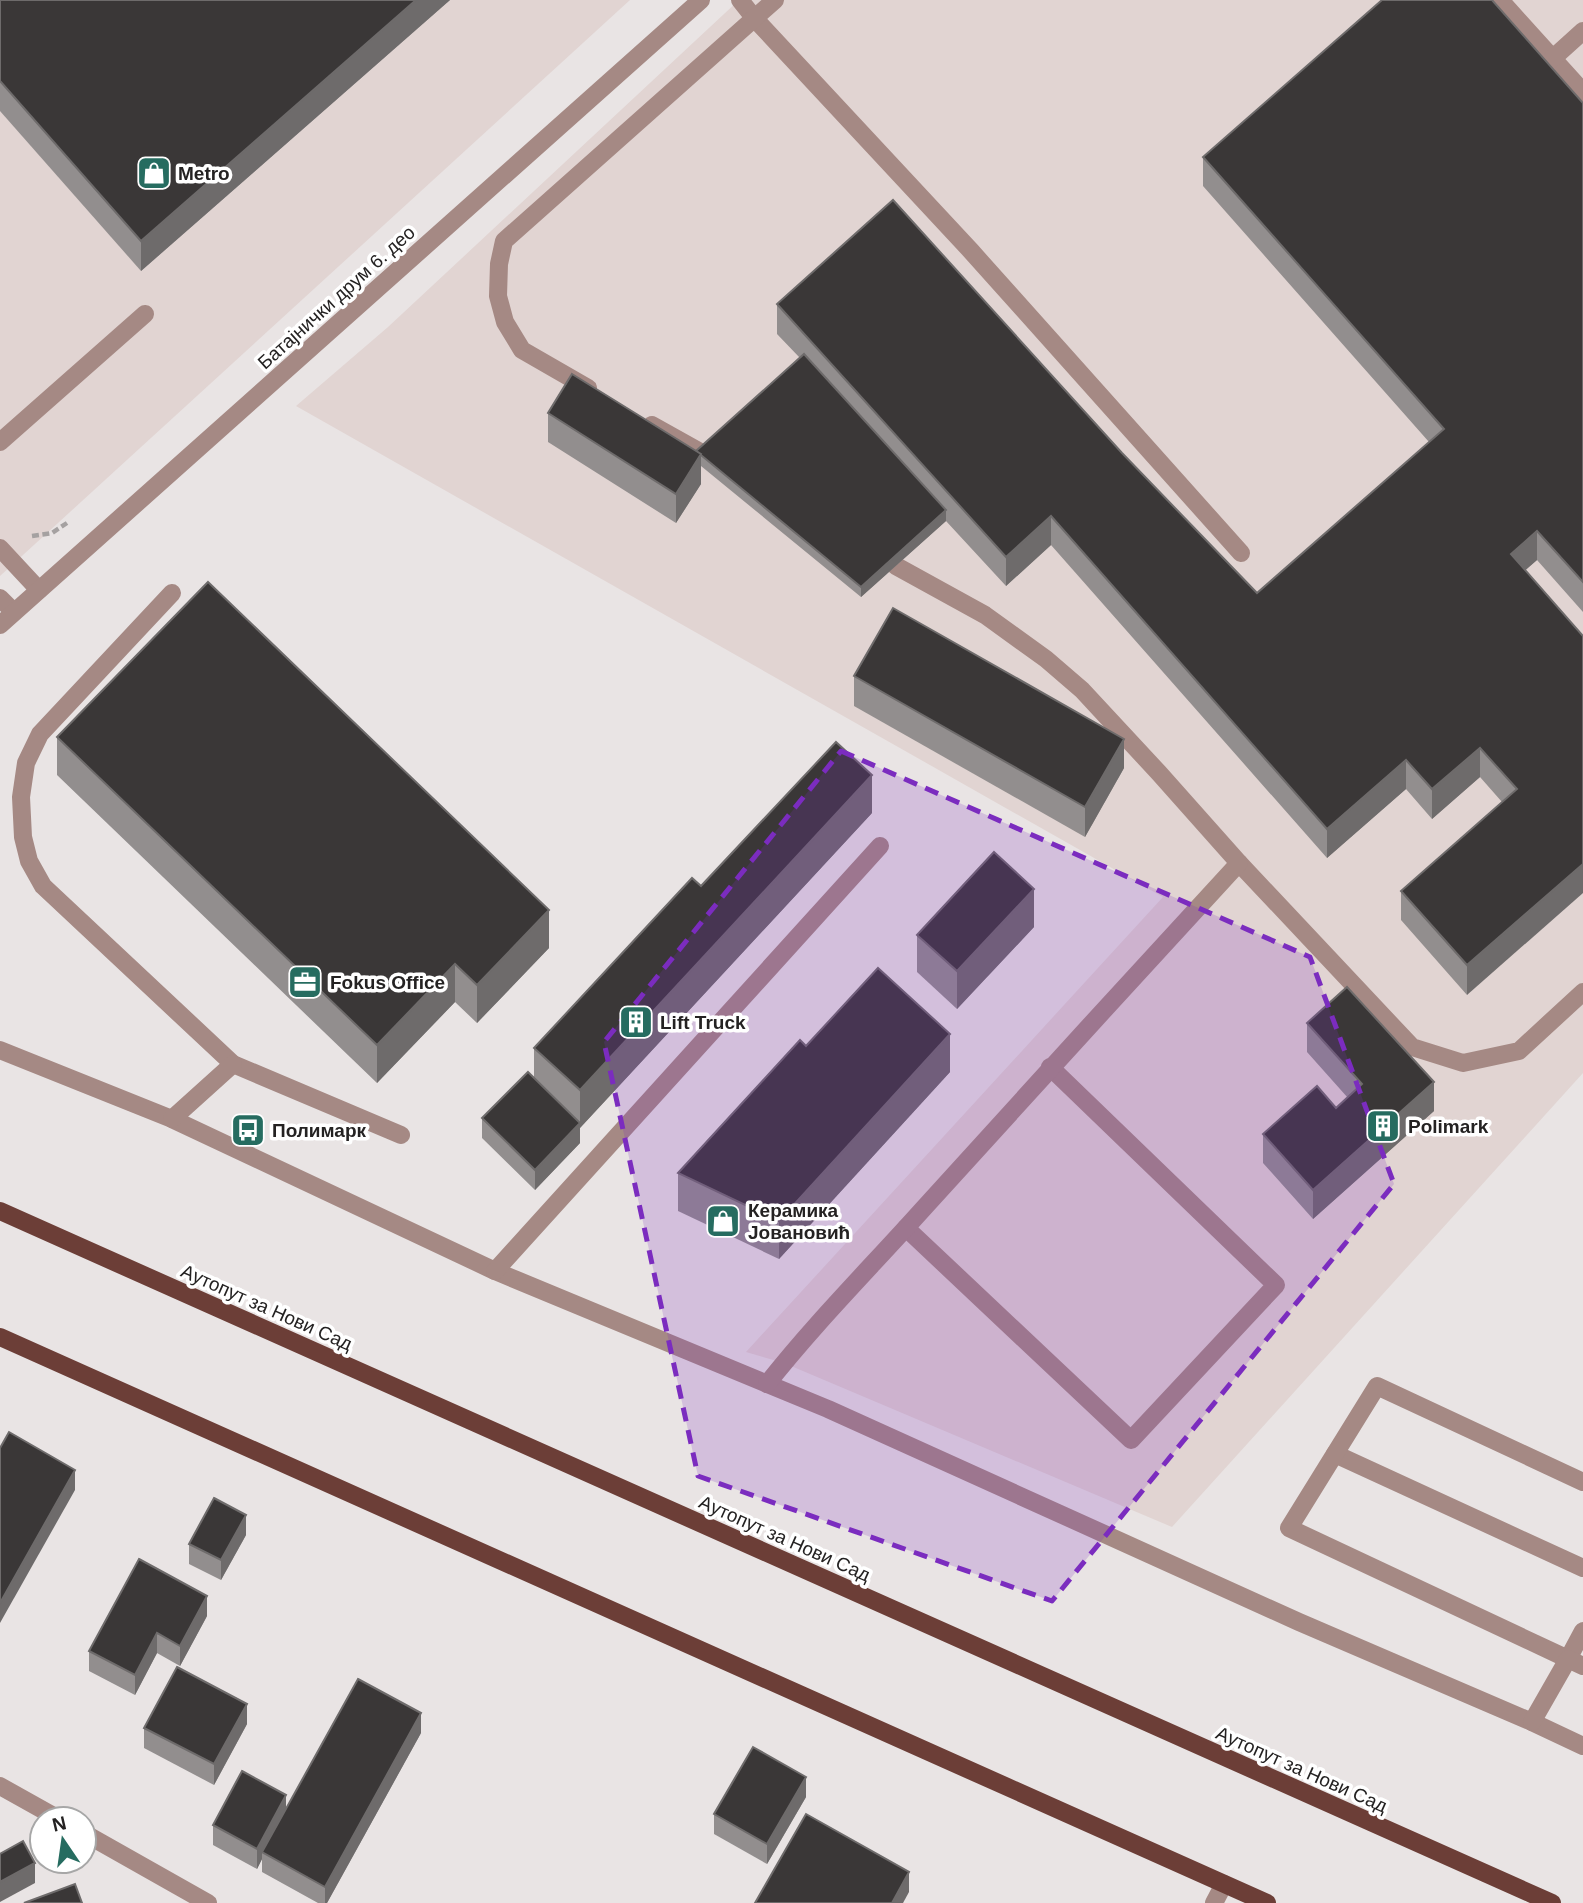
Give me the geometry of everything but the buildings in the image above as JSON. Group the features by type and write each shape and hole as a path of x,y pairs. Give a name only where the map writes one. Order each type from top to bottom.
{"main road":[{"name":"Аутопут за Нови Сад","path":"0,1211 1552,1903"},
{"path":"0,1337 1267,1903"}],"street":[{"name":"Батајнички друм 6. део","path":"0,625 701,0"},
{"path":"740,0 971,251 1241,553"},
{"path":"607,399 522,351 505,322 499,296 499,264 504,241 775,0"},
{"path":"1500,0 1583,92"},
{"path":"1552,59 1583,31"},
{"path":"0,442 145,314"},
{"path":"643,420 704,454"},
{"path":"0,548 39,590"},
{"path":"895,566 985,615 1082,690 1239,863 1412,1047 1463,1063 1518,1051 1583,992"},
{"path":"172,593 40,734 26,763 21,797 23,837 29,861 43,886 233,1064 401,1135"},
{"path":"0,598 14,612"},
{"path":"495,1271 880,846"},
{"path":"767,1384 1050,1068 1239,863"},
{"path":"0,1050 172,1119 495,1271 828,1409 1299,1622 1583,1746"},
{"path":"172,1119 233,1064"},
{"path":"906,1228 1131,1440 1276,1285 1050,1068"},
{"path":"1575,1663 1289,1528 1377,1386 1583,1482"},
{"path":"1335,1454 1583,1568"},
{"path":"1532,1722 1575,1663 1583,1631"},
{"path":"0,1786 34,1805"},
{"path":"98,1841 208,1903"},
{"path":"1214,1903 1224,1884"}],"highlighted area":[{"path":"841,751 1310,957 1394,1184 1052,1601 698,1476 604,1042"}],"shaded area":[{"path":"0,0 630,0 0,576"},
{"path":"739,0 1583,0 1583,1073 1172,1527 784,1363 746,1352 1163,897 296,406 388,327"}],"place":[{"name":"Metro","path":"154,173"},
{"name":"Fokus Office","path":"305,982"},
{"name":"Lift Truck","path":"636,1022"},
{"name":"Polimark","path":"1383,1126"},
{"name":"Полимарк","path":"248,1130"},
{"name":"Керамика Јовановић","path":"723,1221"}]}
